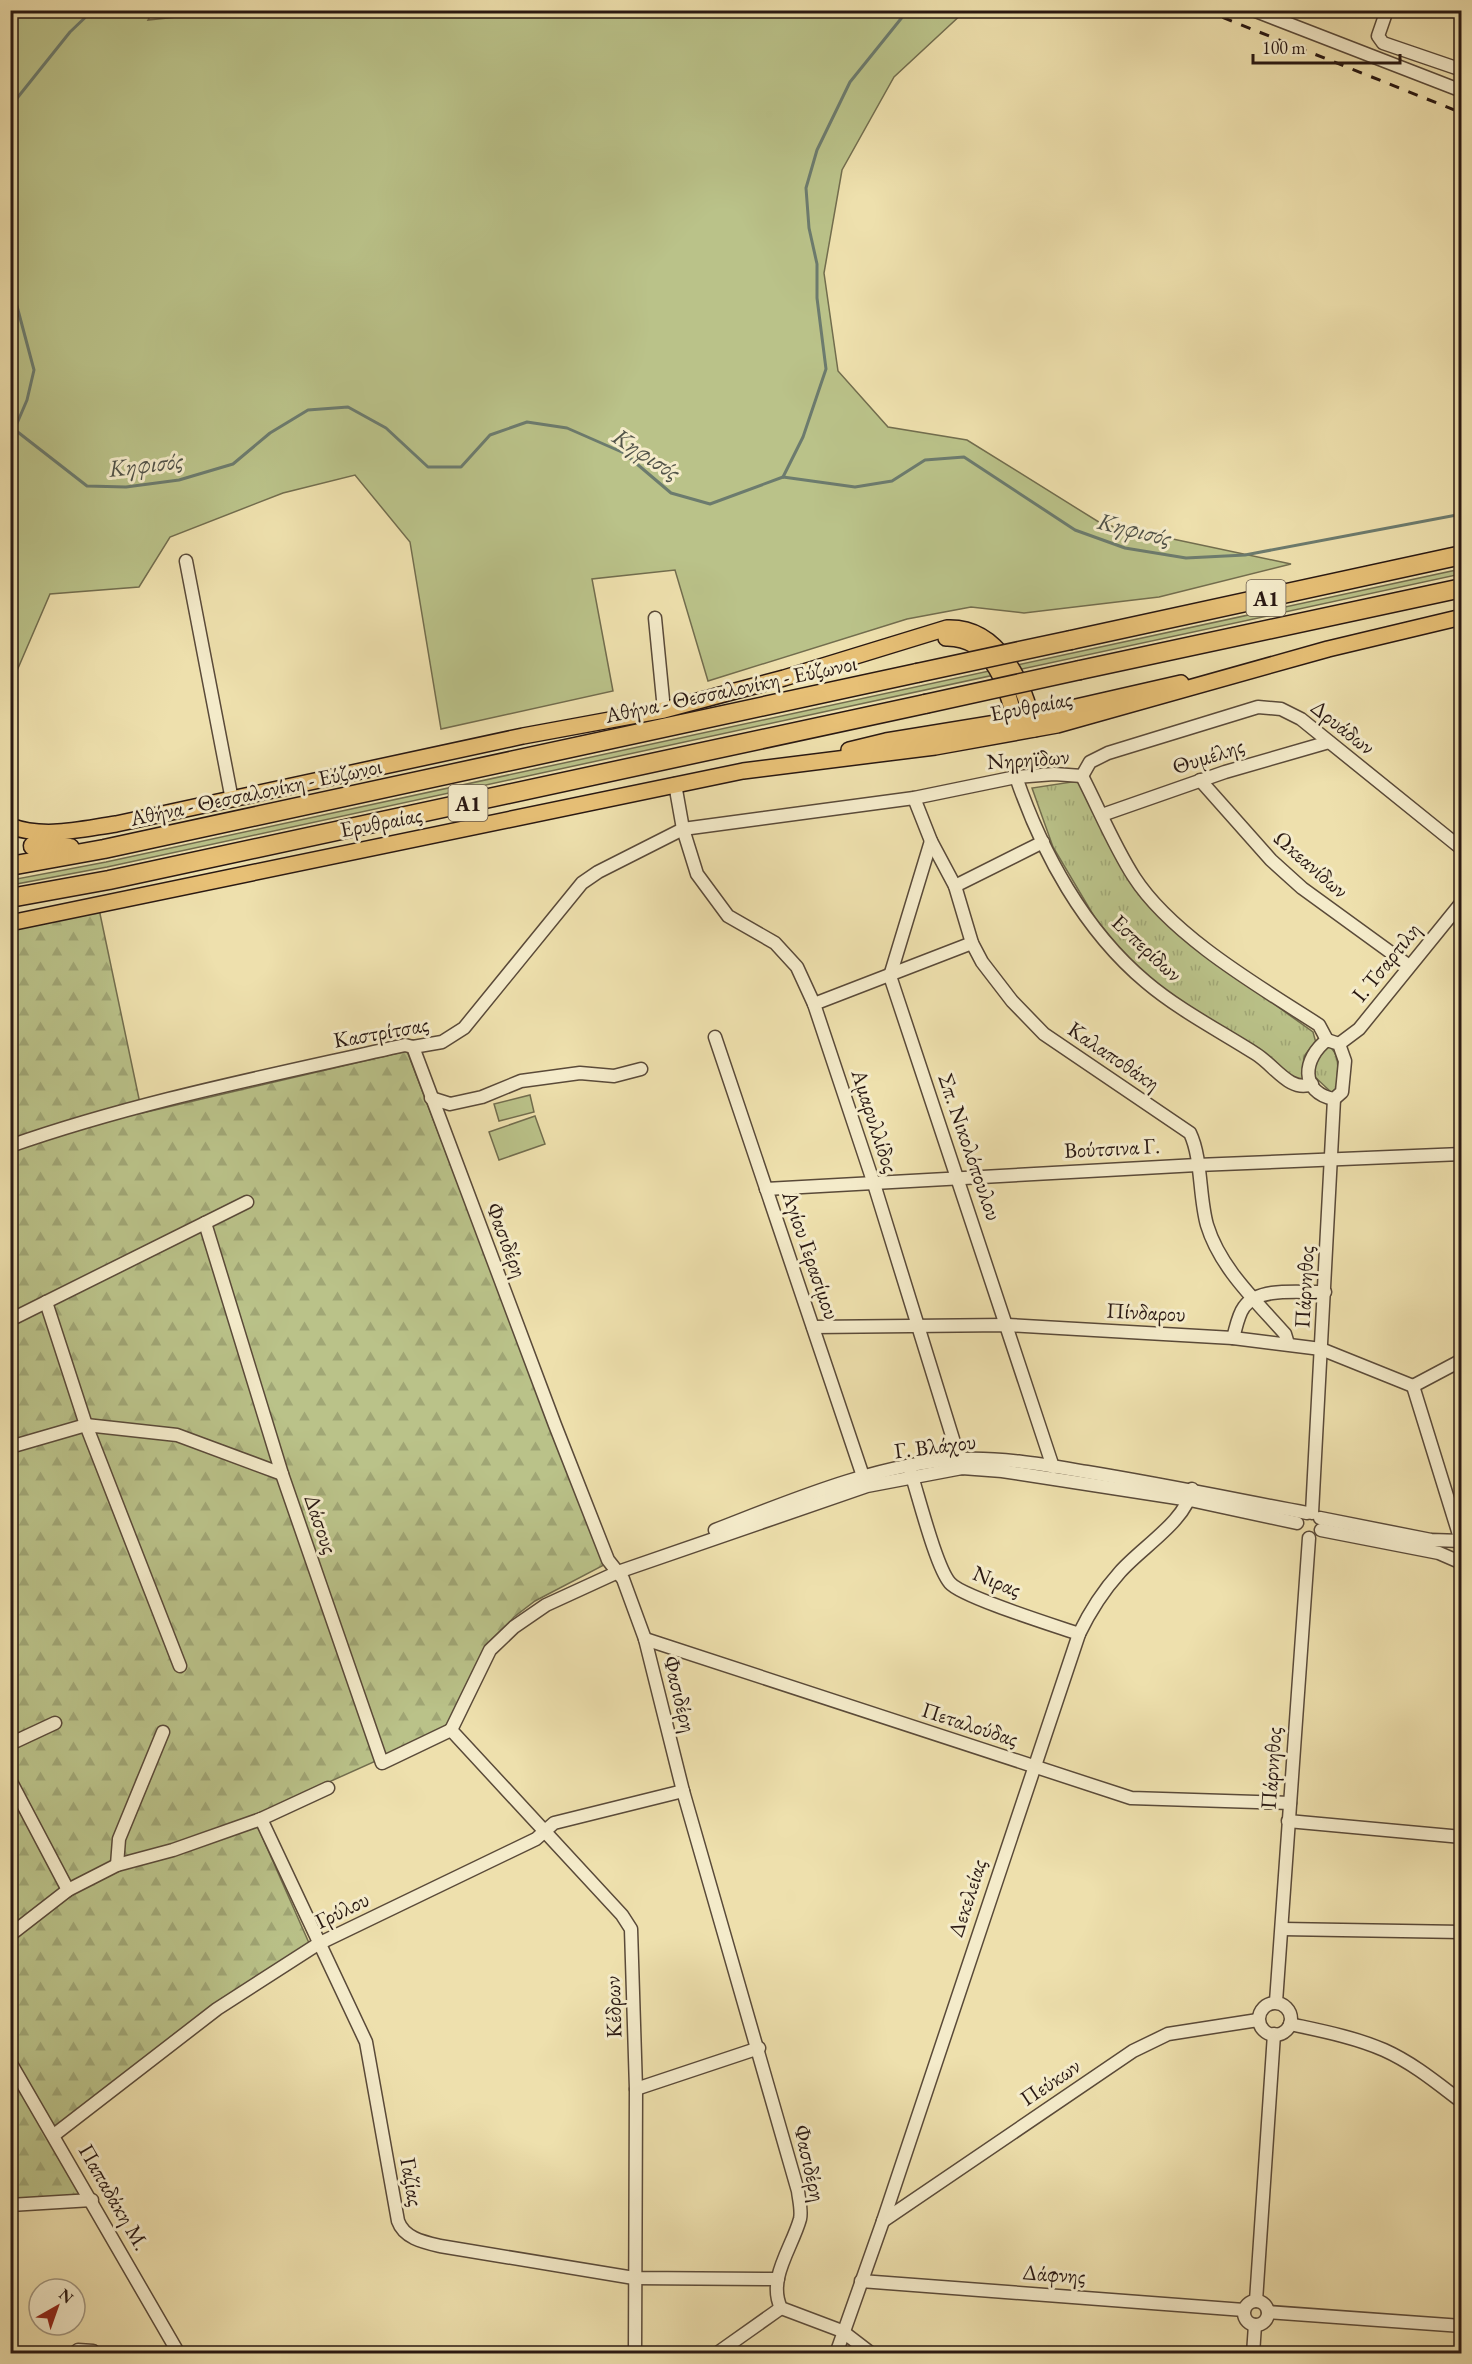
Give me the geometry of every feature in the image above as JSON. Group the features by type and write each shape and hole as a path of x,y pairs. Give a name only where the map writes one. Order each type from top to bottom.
{"highway":[{"name":"Αθήνα - Θεσσαλονίκη - Εύζωνοι","path":"10,866 104,849 1461,555"},
{"name":"Α1","path":"10,898 109,880 1461,588"},
{"path":"33,846 104,849"}],"main road":[{"name":"Ερυθραίας","path":"10,922 675,784 795,762 886,741 1016,726 1139,704 1269,665 1461,617"},
{"path":"10,826 33,832 63,832 116,824 512,738 664,710 890,647 923,634 947,628 974,632 1001,653 1020,686 1033,723"},
{"path":"890,647 948,638 970,642 984,653 1004,682 1016,726"}],"street":[{"path":"1253,10 1461,91"},
{"path":"1387,10 1378,36 1383,43 1461,70"},
{"path":"186,561 232,800"},
{"path":"655,618 664,710"},
{"name":"Δρυάδων","path":"1082,776 1090,762 1108,753 1258,707 1287,711 1329,742 1461,849"},
{"name":"Θυμέλης","path":"1102,815 1200,780 1329,742"},
{"name":"Νηρηϊδων","path":"683,829 914,798 1016,777 1054,774 1082,776 1135,878 1173,921 1197,942 1319,1025 1334,1042"},
{"name":"Εσπερίδων","path":"1016,777 1043,842 1084,915 1110,948 1146,982 1264,1059 1293,1086 1301,1088 1312,1084"},
{"name":"Ωκεανίδων","path":"1200,780 1263,851 1302,888 1408,965"},
{"name":"Αμαρυλλίδος","path":"675,784 683,829 697,874 728,916 775,943 797,967 814,1004 874,1184 961,1463"},
{"name":"Καλαποθάκη","path":"914,798 931,841 955,886 972,942 993,978 1025,1016 1044,1034 1190,1133 1202,1201 1212,1236 1229,1268 1285,1334 1288,1344"},
{"name":"Καστρίτσας","path":"10,1146 141,1107 405,1045 413,1047 442,1042 464,1028 590,877 683,829"},
{"path":"890,976 931,841"},
{"path":"955,886 1043,842"},
{"name":"Ι. Τσαρτιλη","path":"1334,1042 1359,1029 1408,965 1461,902"},
{"path":"814,1004 972,942"},
{"name":"Σπ. Νικολόπουλου","path":"890,976 1053,1467"},
{"name":"Αγίου Γερασίμου","path":"715,1037 866,1482"},
{"path":"1334,1042 1344,1052 1346,1075 1342,1092 1334,1099 1322,1095 1312,1084 1309,1064 1314,1052 1334,1042"},
{"name":"Φασιδέρη","path":"413,1047 579,1488 608,1560 623,1579 645,1639 683,1791 798,2191 801,2217 775,2293 780,2308"},
{"path":"431,1098 450,1104 482,1097 521,1081 580,1073 614,1076 641,1069"},
{"name":"Πάρνηθος","path":"1315,1519 1334,1099"},
{"name":"Βούτσινα Γ.","path":"766,1189 874,1184 958,1176 1461,1154"},
{"path":"10,1320 247,1202"},
{"name":"Δάσους","path":"206,1223 282,1474 382,1763 451,1730"},
{"path":"1233,1338 1242,1310 1253,1298 1271,1294 1325,1292"},
{"path":"46,1302 86,1425 180,1666"},
{"name":"Πίνδαρου","path":"813,1327 1007,1325 1233,1338 1321,1349 1413,1386"},
{"path":"1315,1519 1309,1538 1300,1533 1297,1523 1300,1516 1431,1540 1461,1541 1413,1386 1461,1360"},
{"path":"10,1447 86,1425 177,1435 282,1474"},
{"name":"Γ. Βλάχου","path":"451,1730 490,1650 500,1639 546,1605 643,1558 814,1492 961,1463 1026,1462 1315,1519"},
{"name":"Γ. Βλάχου","path":"961,1463 1002,1471 1191,1494 1297,1523"},
{"name":"Νιρας","path":"911,1472 941,1568 951,1584 969,1594 1079,1634"},
{"name":"Δεκελείας","path":"836,2354 842,2331 883,2221 1079,1634 1097,1600 1113,1579 1183,1512 1191,1494"},
{"path":"1315,1519 1439,1553 1461,1563"},
{"name":"Πάρνηθος","path":"1276,2002 1309,1538"},
{"name":"Πεταλούδας","path":"645,1639 1131,1798 1290,1803"},
{"path":"10,1744 55,1724"},
{"name":"Κέδρων","path":"451,1730 629,1925 636,2090 635,2354"},
{"path":"117,1865 119,1839 163,1732"},
{"path":"10,1780 69,1890"},
{"path":"10,1935 69,1890 117,1865 173,1850 261,1819 328,1788"},
{"name":"Γρύλου","path":"54,2135 218,2009 318,1944 536,1839 551,1825 683,1791"},
{"name":"Γαζίας","path":"261,1819 366,2042 398,2221 405,2232 421,2241 440,2246 634,2278 778,2279"},
{"path":"1288,1821 1461,1837"},
{"path":"1282,1929 1461,1932"},
{"path":"1276,2002 1288,2010 1290,2024 1284,2032 1274,2034 1263,2030 1258,2020 1264,2007 1276,2002"},
{"name":"Πεύκων","path":"883,2221 1133,2051 1168,2034 1258,2020"},
{"path":"1290,2024 1351,2038 1385,2051 1427,2075 1461,2102"},
{"path":"1256,2301 1274,2034"},
{"path":"636,2090 759,2049"},
{"name":"Παπαδάκη Μ.","path":"10,2062 92,2200 179,2354"},
{"path":"10,2205 92,2200"},
{"name":"Δάφνης","path":"861,2281 1244,2310"},
{"path":"1256,2301 1263,2303 1268,2312 1263,2323 1255,2325 1246,2320 1244,2310 1256,2301"},
{"path":"716,2354 780,2308 842,2331 872,2354"},
{"path":"1268,2312 1461,2326"},
{"path":"1253,2354 1255,2325"},
{"path":"73,2354 78,2350 93,2351"}],"green space":[{"path":"242,10 965,11 894,77 842,170 824,273 838,371 888,427 967,440 1102,524 1291,564 1159,597 1024,613 971,607 907,619 708,681 675,570 592,579 613,691 441,729 410,542 355,475 283,493 170,537 139,587 50,594 16,673 11,675 11,11 153,11 148,20"},
{"path":"1461,569 1461,574 107,867 11,885 11,880 106,862"},
{"path":"1078,781 1114,854 1189,943 1313,1032 1316,1043 1304,1058 1306,1079 1295,1080 1276,1062 1179,1000 1132,964 1095,918 1053,847 1032,788"},
{"path":"99,909 142,1113 407,1051 604,1565 535,1601 514,1617 483,1652 445,1730 253,1816 309,1943 174,2034 117,2083 47,2132 83,2197 11,2202 11,927"},
{"path":"1329,1046 1336,1055 1338,1066 1336,1090 1332,1093 1315,1077 1315,1063 1321,1052"},
{"path":"530,1095 534,1112 499,1121 494,1104"},
{"path":"535,1116 545,1144 499,1160 489,1132"}],"waterway":[{"path":"10,107 70,32 93,10"},
{"path":"783,477 803,437 826,369 817,298 817,264 809,228 806,188 817,150 850,82 908,10"},
{"path":"10,280 34,370 27,400 15,428"},
{"name":"Κηφισός","path":"10,426 87,486 126,487 179,480 233,464 270,433 308,410 348,407 386,428 428,467 461,467 490,435 527,422 567,428 624,453 671,493 710,504 783,477 855,487 892,481 925,460 964,457 1075,530 1125,548 1186,558 1245,555 1462,514"}],"railway":[{"path":"1204,10 1462,113"}]}
